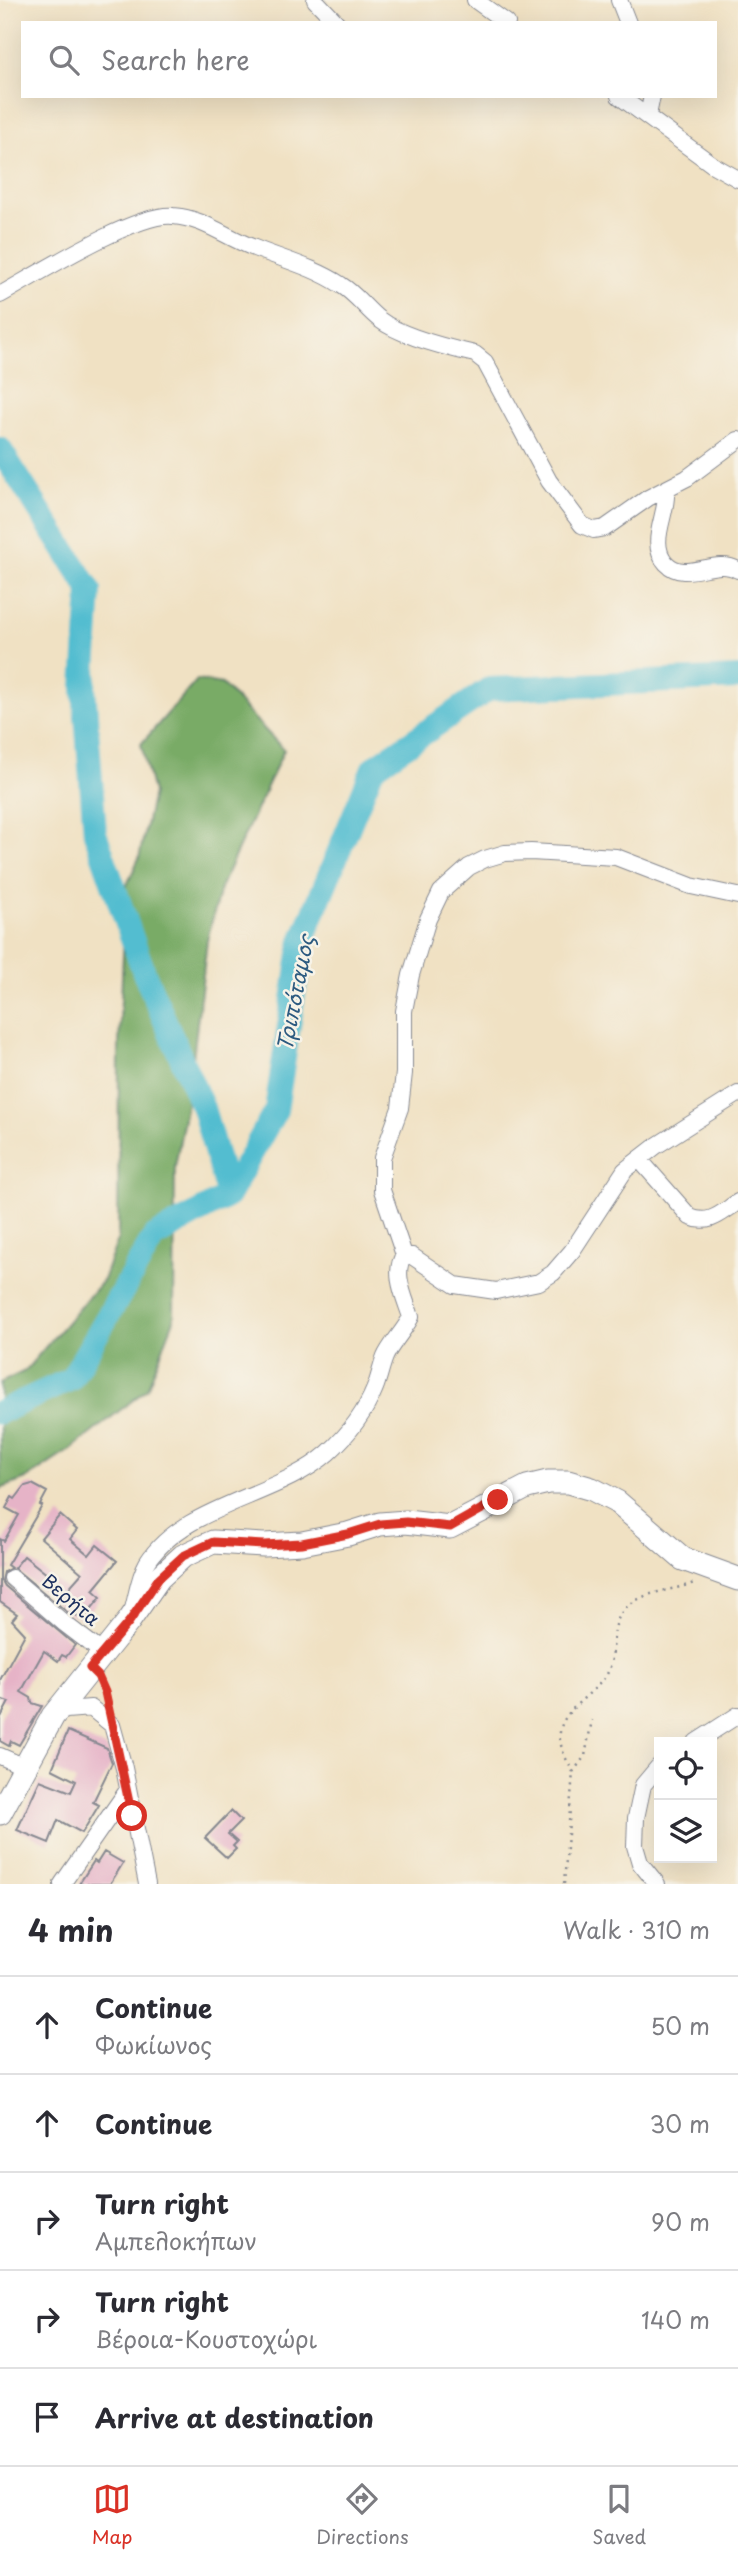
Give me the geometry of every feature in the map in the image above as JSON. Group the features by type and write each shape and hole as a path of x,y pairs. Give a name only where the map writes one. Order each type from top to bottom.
{"street":[{"path":"315,0 335,21"},
{"path":"475,0 503,21"},
{"path":"620,0 627,21"},
{"path":"622,98 712,165 738,179"},
{"path":"648,115 652,98"},
{"path":"0,295 129,226 150,218 170,215 188,218 339,283 381,321 398,331 475,354 485,362 549,481 582,525 594,530 605,528 622,514 687,478 738,440"},
{"path":"666,489 667,498 660,522 659,545 663,559 671,568 684,571 716,564 729,565 738,570"},
{"path":"404,1255 382,1190 382,1158 400,1108 404,1073 404,1012 411,975 428,919 441,892 469,867 485,859 505,853 531,852 616,856 691,886 738,896"},
{"path":"404,1255 412,1256 455,1285 496,1291 539,1282 553,1273 572,1251 625,1170 738,1094"},
{"path":"639,1159 691,1217 699,1221 709,1221 738,1202"},
{"path":"129,1622 141,1577 159,1549 190,1523 300,1472 327,1453 363,1414 386,1355 402,1335 411,1317 400,1282 398,1263 404,1255"},
{"path":"0,1813 53,1716 129,1622 159,1578 183,1556 213,1542 264,1545 302,1543 348,1534 380,1524 406,1522 450,1527 527,1487 548,1482 568,1482 592,1489 617,1502 682,1559 729,1577"},
{"name":"Βερήτα","path":"12,1578 65,1624 96,1661"},
{"path":"53,1716 66,1710 91,1708 112,1725 147,1884"},
{"path":"704,1737 738,1715"},
{"path":"0,1756 25,1767"},
{"path":"654,1772 643,1785 636,1818 635,1846 640,1863 657,1884"},
{"path":"62,1884 127,1791"}],"path":[{"path":"564,1884 573,1772 566,1758 560,1733 565,1719 608,1673 614,1626 627,1606 648,1593 729,1577"},
{"path":"96,1661 112,1725"},
{"path":"573,1772 585,1756 592,1720"}],"green space":[{"path":"197,680 222,684 284,750 220,888 207,941 189,1091 175,1167 174,1320 147,1389 70,1450 26,1479 0,1489 0,1383 25,1371 103,1280 118,1239 119,1044 126,887 139,858 153,793 141,744"}],"building":[{"path":"32,1484 47,1492 40,1505 42,1506 7,1565 11,1568 4,1572 2,1581 75,1645 66,1657 62,1655 58,1661 44,1651 21,1692 31,1698 32,1703 42,1706 19,1745 11,1741 9,1746 0,1741 0,1719 9,1702 0,1699 0,1680 25,1634 12,1620 17,1614 0,1602 0,1539 4,1541 19,1515 6,1508 12,1497 15,1499 25,1486"},
{"path":"60,1515 77,1530 70,1539 89,1555 97,1545 117,1561 93,1590 101,1597 82,1620 75,1614 72,1616 14,1568 24,1556 67,1590 82,1573 41,1538"},
{"path":"68,1731 107,1748 112,1763 93,1802 99,1805 82,1833 58,1820 49,1843 17,1830 40,1780 71,1792 76,1781 52,1769"},
{"path":"231,1811 241,1821 228,1834 237,1842 233,1846 236,1849 227,1858 205,1838"},
{"path":"104,1852 123,1863 110,1884 79,1884 94,1861 97,1863"}],"waterway":[{"path":"0,449 90,590 84,688 95,833 145,975 203,1108 228,1196"},
{"name":"Τριπόταμος","path":"0,1412 71,1379 154,1237 228,1196 276,1110 302,941 373,768 489,689 738,678"}],"route":[{"path":"132,1816 124,1768 105,1692 98,1676 90,1668 129,1622 159,1578 183,1556 213,1542 264,1545 302,1543 348,1534 380,1524 406,1522 450,1527 498,1500"}]}
